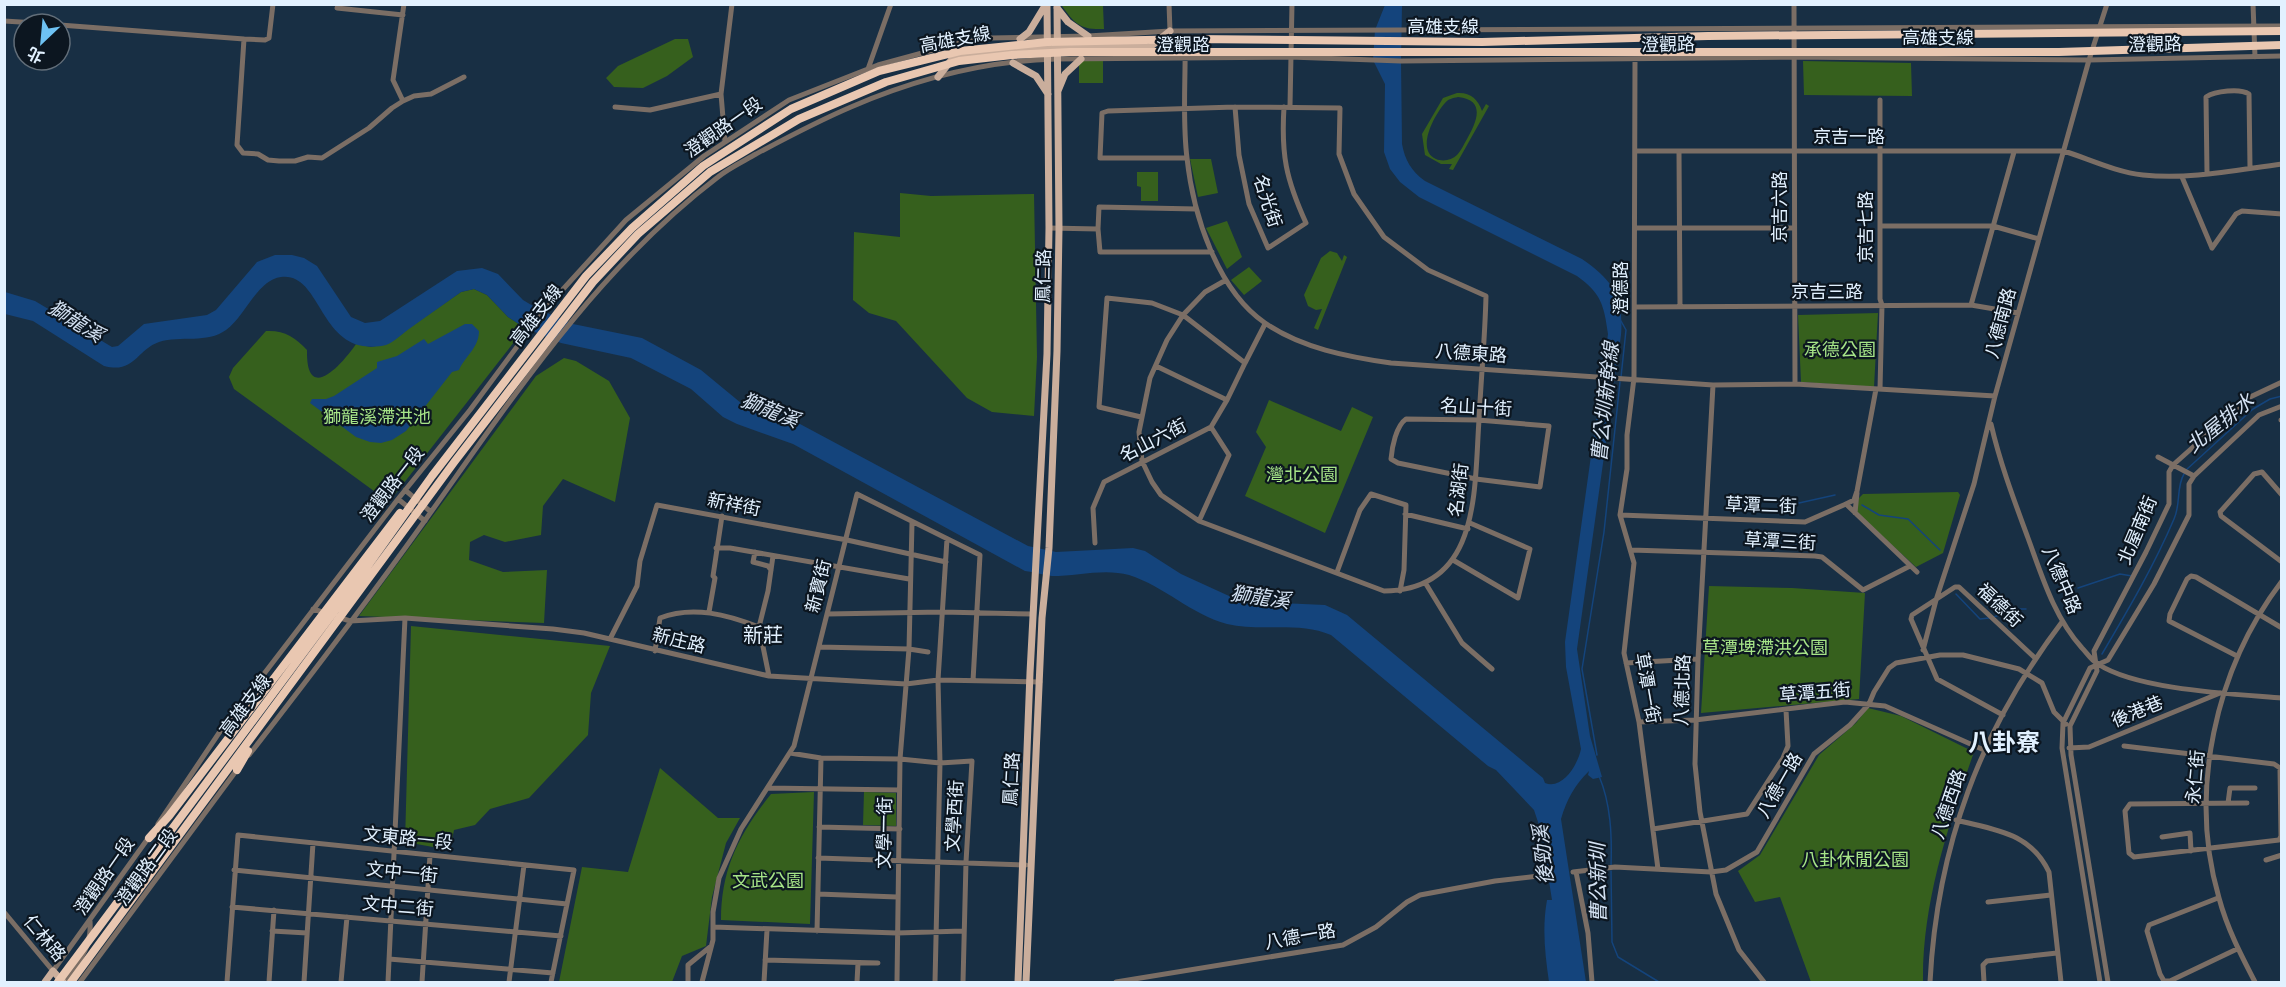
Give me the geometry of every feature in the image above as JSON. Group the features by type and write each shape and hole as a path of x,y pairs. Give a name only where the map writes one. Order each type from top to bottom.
{"highway":[{"name":"高雄支線","path":"58,982 359,578 432,476 586,276 632,228 703,166 791,109 879,71 960,51 1047,42 1183,39 1482,42 1708,36 2282,31"},
{"name":"高雄支線","path":"70,982 455,461 593,282 638,234 710,171 799,119 886,82 959,62 1012,55 1070,52 2059,52 2282,45"},
{"path":"237,770 244,757 438,493 455,461"},
{"path":"149,838 176,807 410,500 432,476"}],"main road":[{"name":"鳳仁路","path":"1018,982 1033,614 1047,354 1049,228 1046,4"},
{"path":"1020,39 1029,32 1046,4"},
{"name":"鳳仁路","path":"1026,982 1057,351 1059,229 1057,6"},
{"path":"1057,6 1068,22 1088,36"},
{"path":"938,77 953,58 1047,49 1056,42 1150,46 1170,31"},
{"path":"1057,96 1065,74 1082,59"},
{"path":"1013,63 1036,76 1048,95"},
{"name":"澄觀路一段","path":"45,982 53,971"},
{"name":"仁林路","path":"53,971 64,982"}],"street":[{"path":"72,26 268,39 273,4"},
{"path":"403,101 393,80 404,4"},
{"path":"725,142 721,94 732,4"},
{"path":"868,69 891,4"},
{"path":"1169,4 1170,31"},
{"path":"1287,107 1292,4"},
{"name":"京吉六路","path":"1794,4 1795,384"},
{"name":"八德南路","path":"1923,650 1936,600 1974,484 2018,313 2089,60 2108,4"},
{"path":"2253,4 2255,57"},
{"path":"337,8 403,15"},
{"name":"澄觀路","path":"1047,37 1056,42 1088,36 1170,31 1794,30 2282,26"},
{"name":"八德東路","path":"1185,32 1186,158 1196,209 1212,252 1226,280 1245,306 1265,324 1300,341 1358,359 1482,369 1713,385 1795,384 1995,396"},
{"name":"澄觀路一段","path":"53,971 149,838 221,730 313,609 470,410 545,309 626,220 704,156 789,100 868,69 959,43 991,38 1047,37"},
{"path":"244,39 237,145 243,153 258,154 268,160 279,162 308,157 321,158 369,128 403,101 414,96 431,94 464,77"},
{"name":"澄觀路","path":"1056,59 1290,57 1401,61 1794,57 2089,60 2282,56"},
{"name":"澄觀路一段","path":"237,770 432,512 490,428 571,320 642,242 720,175 807,126 891,90 960,71 1056,59"},
{"name":"澄德路","path":"1620,515 1627,469 1627,435 1634,378 1635,60"},
{"path":"2207,173 2206,97 2212,93 2243,91 2249,94 2250,168"},
{"path":"615,107 650,110 721,94"},
{"name":"京吉七路","path":"1878,389 1882,306 1880,299 1880,100"},
{"name":"名湖街","path":"1186,158 1100,158 1102,113 1235,107 1340,108 1339,154 1354,194 1384,237 1428,270 1486,296 1476,479 1469,526 1453,560 1426,584 1400,591 1384,591 1199,521 1161,495 1142,461 1139,432 1150,378 1167,340 1183,315 1205,292 1226,280"},
{"name":"名光街","path":"1235,107 1239,154 1249,204 1268,248 1306,223 1288,180 1282,140 1287,107"},
{"name":"京吉一路","path":"1635,151 2064,152 2124,171 2143,175 2182,177 2282,164"},
{"path":"1679,152 1680,307"},
{"path":"1971,305 2014,152"},
{"path":"2182,177 2212,248 2236,214 2242,211 2282,214"},
{"path":"1196,209 1100,207 1098,229 1100,252 1212,252"},
{"path":"1635,228 1679,226 1794,228"},
{"path":"1880,226 1993,226 2039,239"},
{"path":"1049,228 1098,229"},
{"path":"1141,417 1099,406 1107,298 1152,303 1183,315 1245,363"},
{"name":"京吉三路","path":"1635,307 1971,305 2018,313"},
{"path":"1211,428 1265,324"},
{"path":"1156,366 1227,400"},
{"path":"2175,466 2248,398 2282,382"},
{"name":"八德北路","path":"1713,385 1695,720 1695,764 1702,823 1719,903 1739,951 1764,982"},
{"name":"草潭二街","path":"1620,515 1805,522 1846,504 1854,500 1857,491 1878,389"},
{"path":"2100,982 2062,748 2064,723 2090,668 2108,660 2131,625 2164,564 2189,515 2189,484 2192,475 2259,415 2282,406"},
{"name":"名山十街","path":"1406,419 1478,420 1549,426 1540,487 1476,479 1398,463 1391,459 1402,421 1406,419"},
{"name":"八德中路","path":"1990,421 2009,487 2052,601 2062,622 2096,664"},
{"name":"名山六街","path":"1095,543 1093,508 1104,482 1211,428 1229,456 1199,521"},
{"path":"2158,457 2192,475"},
{"name":"北屋南街","path":"2096,664 2094,651 2141,564 2169,504 2169,472 2175,466"},
{"path":"2282,495 2262,472 2259,472 2220,512 2221,516 2282,562"},
{"path":"405,490 432,512"},
{"path":"1855,513 1857,491"},
{"name":"新寶街","path":"702,982 713,927 718,878 741,829 794,746 857,494 912,523"},
{"path":"1337,572 1360,510 1371,494 1406,505 1404,570 1400,591"},
{"path":"398,499 425,521"},
{"path":"1846,504 1917,572"},
{"name":"新祥街","path":"610,639 637,586 640,561 657,505 847,540 946,562"},
{"path":"1406,514 1469,526 1530,549 1518,598 1453,560"},
{"name":"草潭一街","path":"1620,515 1634,563 1624,653 1639,722 1658,869"},
{"path":"709,612 722,516"},
{"path":"912,523 980,555 973,681"},
{"name":"文學一街","path":"897,982 900,759 909,649 912,523"},
{"path":"935,982 940,763 939,680 947,539"},
{"path":"716,548 755,552 909,579"},
{"name":"草潭三街","path":"1631,550 1822,557 1863,590 1910,566"},
{"path":"755,552 753,562 768,566 771,570"},
{"path":"769,676 759,627 773,556"},
{"path":"2237,656 2169,621 2170,614 2187,579 2191,576 2282,628"},
{"name":"永仁街","path":"2254,982 2237,949 2218,898 2209,849 2206,802 2210,758 2222,693 2237,656 2259,614 2282,581"},
{"path":"1426,584 1462,643 1492,669"},
{"name":"福德街","path":"2003,715 1937,679 1911,617 1955,587 1961,588 2035,658"},
{"name":"新庄路","path":"313,609 350,621 405,618 553,629 610,639 769,676 906,684 939,680 1040,681"},
{"path":"655,651 660,618 669,615 709,612 759,627"},
{"path":"827,614 976,612 1033,614"},
{"path":"388,982 405,618"},
{"path":"302,624 350,621"},
{"name":"八德西路","path":"1929,982 1937,904 1956,820 1984,750 2035,658 2062,622"},
{"path":"819,647 909,649 928,652"},
{"name":"八德一路","path":"1592,982 1588,933 1574,872 1615,867 1711,872 1726,870 1757,852 1814,754 1850,724 1869,704 1889,668 1896,663 1926,657 1963,655 2026,673 2042,683 2054,712 2064,723"},
{"path":"1626,663 1698,659"},
{"path":"2096,664 2145,682 2222,693 2282,698"},
{"path":"2096,664 2097,671 2070,726 2070,748 2108,982"},
{"name":"後港巷","path":"2062,748 2088,747 2222,693"},
{"name":"草潭五街","path":"1639,722 1695,720 1845,702 1885,706 1984,750"},
{"path":"1653,830 1744,815 1752,810 1788,746 1786,710"},
{"path":"2064,723 2070,726"},
{"path":"2124,746 2278,765 2280,768 2280,843 2134,857 2129,854 2126,807 2130,804 2247,803"},
{"name":"文學西街","path":"790,753 821,758 900,759 940,763 972,761 963,931 963,982"},
{"path":"816,931 821,758"},
{"name":"澄觀路二段","path":"80,982 237,770"},
{"path":"768,788 899,790"},
{"path":"2229,803 2230,788 2255,788"},
{"path":"1956,820 2015,836 2036,851 2049,872 2061,982"},
{"path":"819,826 900,829"},
{"path":"2162,837 2190,833 2191,850"},
{"name":"文東路一段","path":"234,870 238,835 524,864 574,870 567,904"},
{"path":"303,982 313,843"},
{"path":"423,982 430,855"},
{"path":"2266,860 2282,855"},
{"path":"818,858 1032,865"},
{"path":"510,982 524,864"},
{"path":"227,982 234,870"},
{"name":"文中一街","path":"234,870 567,904"},
{"name":"八德一路","path":"1116,982 1343,945 1376,927 1407,902 1420,895 1496,881 1547,875"},
{"path":"818,894 897,897"},
{"path":"1988,902 2051,895"},
{"path":"2218,898 2149,925 2147,931 2160,974 2164,981 2169,981 2237,949"},
{"path":"551,982 567,904"},
{"name":"文中二街","path":"232,907 561,936"},
{"path":"268,982 274,910"},
{"name":"仁林路","path":"4,912 53,971"},
{"path":"341,982 347,917"},
{"path":"64,982 87,951 91,934 90,921"},
{"path":"713,927 897,933 963,931"},
{"path":"764,982 767,930"},
{"path":"272,931 307,933"},
{"path":"687,982 688,964 710,946"},
{"path":"87,951 97,959"},
{"path":"1984,982 1983,965 1988,961 2057,952"},
{"path":"389,959 553,973"},
{"path":"765,960 878,963"},
{"path":"857,982 858,963"}],"green space":[{"path":"1062,6 1103,6 1104,29 1079,25"},
{"path":"675,39 688,39 693,57 667,76 643,88 614,87 606,78 618,66"},
{"path":"1082,61 1103,61 1103,83 1079,83 1079,65"},
{"path":"1803,61 1911,63 1912,96 1804,95"},
{"path":"1457,93 1466,94 1476,100 1482,111 1486,104 1489,106 1453,170 1449,169 1452,164 1441,164 1425,155 1422,134 1443,98","holes":["1452,98 1467,99 1476,107 1477,113 1470,133 1455,157 1444,160 1436,159 1427,148 1432,123 1441,108"]},
{"path":"1190,159 1211,159 1218,193 1198,197"},
{"path":"1137,172 1158,172 1158,201 1141,201 1141,187 1137,186"},
{"path":"900,193 931,196 1034,194 1037,357 1034,416 992,412 967,398 896,321 869,313 853,300 854,232 900,237"},
{"path":"1227,221 1242,257 1227,269 1206,228"},
{"path":"1330,251 1337,253 1342,261 1344,255 1347,257 1318,330 1314,328 1322,309 1316,310 1308,306 1304,295 1321,258"},
{"path":"1249,267 1262,281 1244,295 1231,280"},
{"name":"獅龍溪滯洪池","path":"474,289 487,295 508,317 525,328 389,502 234,389 229,377 233,368 266,331 284,333 298,341 307,350 308,366 312,375 318,378 325,376 342,362 356,344 371,347 386,344 461,292"},
{"name":"承德公園","path":"1878,313 1874,387 1801,382 1798,315"},
{"path":"564,358 576,361 609,381 630,418 615,502 563,479 543,506 541,535 505,542 484,535 470,542 469,560 503,572 547,570 544,623 359,616 536,376"},
{"name":"灣北公園","path":"1269,400 1341,431 1352,407 1373,417 1325,533 1245,496 1266,447 1256,432"},
{"path":"1958,492 1960,495 1943,553 1916,567 1856,512 1859,498 1863,494"},
{"name":"草潭埤滯洪公園","path":"1709,586 1865,593 1859,699 1701,713"},
{"path":"411,626 610,646 591,693 588,735 529,798 490,809 475,825 454,830 450,850 405,842"},
{"name":"八卦休閒公園","path":"1868,708 1901,716 1974,752 1938,866 1927,924 1923,982 1811,982 1780,897 1755,902 1738,871 1760,855 1819,755 1856,723"},
{"path":"660,768 718,818 740,818 726,843 712,897 706,946 682,956 672,982 559,982 582,867 628,872"},
{"name":"文武公園","path":"814,792 810,924 721,920 724,884 728,868 741,838 760,809 771,794"},
{"path":"864,792 896,793 896,826 863,825"}],"water":[{"name":"獅龍溪","path":"1385,5 1402,5 1402,144 1412,169 1425,181 1582,259 1609,283 1621,310 1621,335 1577,649 1590,736 1602,777 1593,779 1588,775 1589,771 1572,793 1561,819 1586,982 1549,982 1544,931 1547,900 1552,900 1541,831 1534,810 1496,770 1488,766 1331,635 1306,628 1227,624 1202,614 1142,580 1120,573 1101,572 1052,576 1025,571 793,444 723,417 691,389 631,358 561,343 525,328 508,317 487,295 474,289 461,292 389,344 369,347 348,341 327,320 303,285 293,278 281,277 265,285 233,324 219,334 211,337 159,342 129,364 114,368 104,366 33,321 5,314 5,292 35,301 112,347 118,346 144,324 207,315 216,310 257,262 275,255 292,255 304,258 317,266 351,317 365,323 380,321 457,271 482,268 498,274 523,300 538,309 573,324 642,338 701,370 741,403 800,424 1028,546 1056,552 1133,548 1145,551 1181,574 1240,601 1325,605 1347,615 1543,778 1545,783 1558,783 1569,774 1577,762 1581,749 1566,667 1565,642 1608,334 1605,315 1596,294 1577,276 1419,197 1400,182 1390,169 1384,152 1385,84 1373,60 1375,30"},
{"path":"465,324 472,324 479,331 474,347 459,370 452,372 406,431 392,440 381,443 356,437 310,403 312,399 326,399 334,396 377,368 377,362 397,356 424,339 428,344"}],"waterway":[{"name":"曹公圳新幹線","path":"1621,321 1626,330 1621,377"},
{"name":"曹公圳新幹線","path":"1597,755 1582,669 1604,532 1620,382"},
{"name":"北屋排水","path":"2186,470 2253,409 2270,399 2282,396"},
{"name":"北屋排水","path":"2102,654 2140,588 2166,536 2176,513 2180,484 2184,474"},
{"name":"北屋排水","path":"1785,512 1799,503 1835,495"},
{"name":"北屋排水","path":"1862,505 1879,515 1908,519 1940,550"},
{"name":"北屋排水","path":"2078,588 2120,574 2132,576"},
{"name":"北屋排水","path":"1956,594 1980,619 1989,618"},
{"name":"北屋排水","path":"1994,617 2014,609 2026,609"},
{"name":"曹公新圳","path":"1599,776 1610,820 1611,866"},
{"name":"曹公新圳","path":"1611,871 1612,942 1618,957 1659,982"}],"district":[{"name":"新莊","path":"763,635"},
{"name":"八卦寮","path":"2004,743"}],"water label":[{"name":"後勁溪","path":"1543,855"}]}
